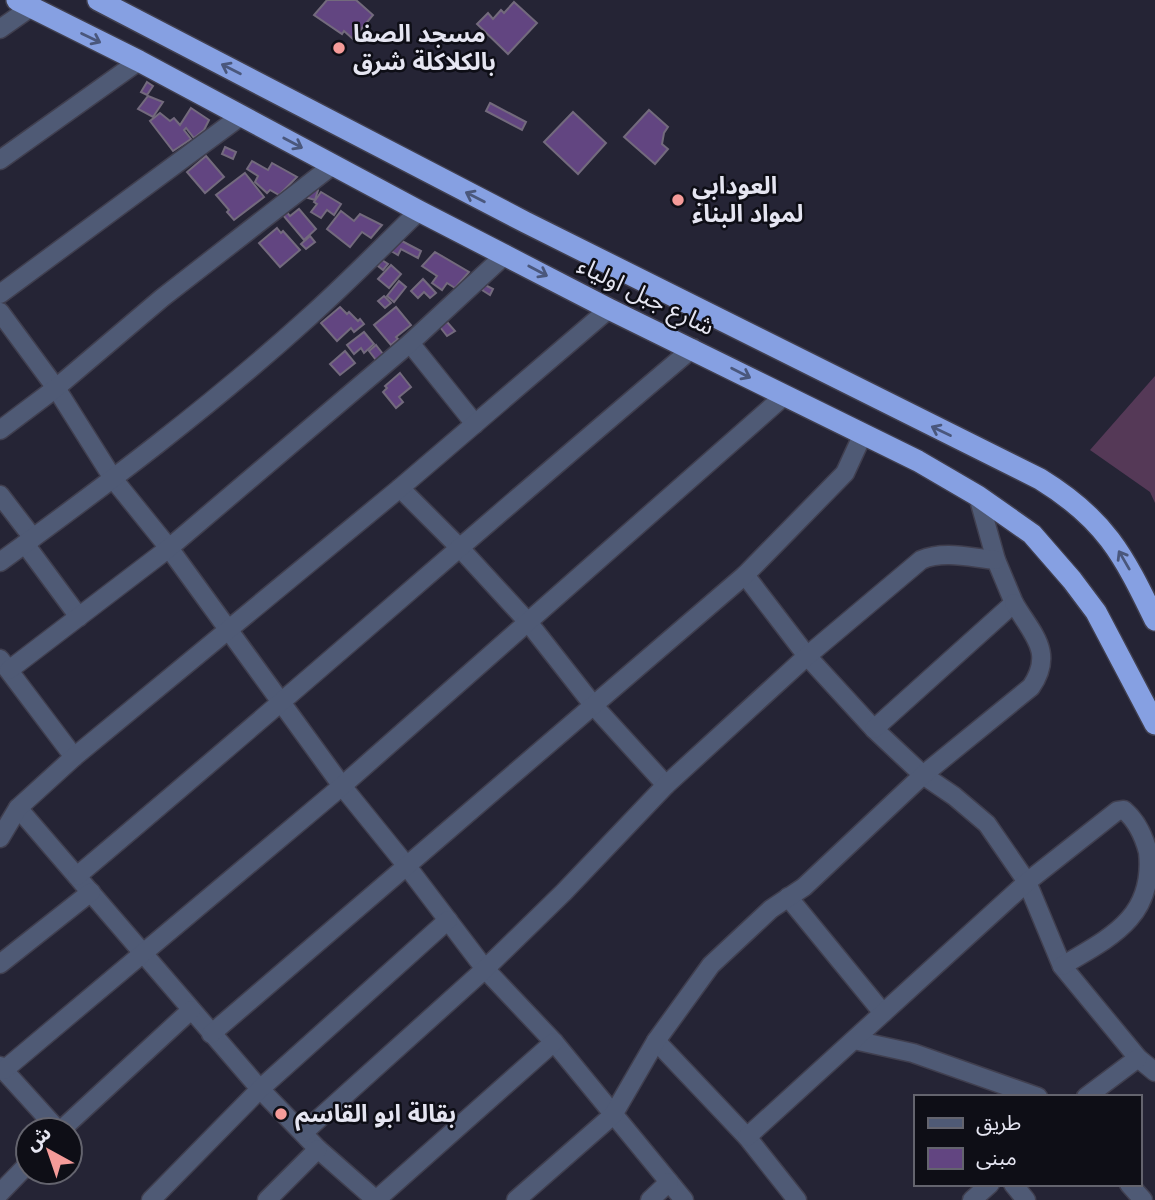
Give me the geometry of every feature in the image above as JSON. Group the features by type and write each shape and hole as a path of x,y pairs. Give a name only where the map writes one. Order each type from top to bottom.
{"highway":[{"name":"شارع جبل اولياء","path":"98,0 513,216 1040,479 1068,497 1095,520 1115,545 1155,620"},
{"name":"شارع جبل اولياء","path":"23,4 139,61 609,309 918,461 978,496 1032,534 1072,580 1096,612 1155,724"}],"street":[{"path":"0,29 23,4"},
{"path":"0,160 139,61"},
{"path":"0,294 241,116"},
{"path":"0,430 56,388 162,298 333,165"},
{"path":"0,562 114,480 308,318 419,211"},
{"path":"74,757 4,664 79,617 169,548 410,343 506,254"},
{"path":"0,838 18,808 74,757 400,488 609,309"},
{"path":"0,312 56,388 114,480 169,548 342,786 485,969 554,1042 684,1200"},
{"path":"410,343 475,424"},
{"path":"77,876 283,703 459,547 693,348"},
{"path":"47,1116 2,1068 342,786 784,396"},
{"path":"211,1034 745,575 845,473 863,434"},
{"path":"400,488 528,622 594,706 666,785"},
{"path":"0,495 79,617"},
{"path":"516,1200 613,1115 656,1041 711,965 741,936 804,887 923,775 1031,687 1038,677 1043,662 1041,649 1014,603 996,560 978,496"},
{"path":"303,1133 485,969 564,892 666,785 807,656 921,560 932,555 944,555 996,560"},
{"path":"745,575 807,656 874,729 923,775 954,796 987,824 1027,883 1062,966 1138,1058 1155,1072"},
{"path":"874,729 1014,603"},
{"path":"18,808 260,1089 318,1149 376,1200 554,1042"},
{"path":"747,1137 1027,883 1117,811 1124,810 1131,816 1144,838 1153,871 1147,901 1137,918 1125,929 1062,966"},
{"path":"0,964 91,892"},
{"path":"788,897 883,1013"},
{"path":"151,1200 260,1089 448,920"},
{"path":"75,1116 191,1010"},
{"path":"854,1040 913,1053 1032,1095"},
{"path":"656,1041 747,1137 797,1200"},
{"path":"1089,1095 1138,1058"},
{"path":"267,1200 318,1149"},
{"path":"6,1200 0,1194 14,1179"},
{"path":"650,1200 669,1182"},
{"path":"972,1200 988,1186"},
{"path":"1015,1186 1026,1200"},
{"path":"1131,1186 1143,1200"}],"shaded area":[{"path":"1155,376 1155,503 1150,492 1090,450"}],"building":[{"path":"327,0 356,0 373,15 353,39 314,15"},
{"path":"514,2 537,23 508,54 477,24 488,13 493,19 501,10 504,13"},
{"path":"422,49 430,55 424,64 416,58"},
{"path":"147,82 153,86 147,95 141,92"},
{"path":"148,96 163,102 153,117 138,109"},
{"path":"490,103 526,122 522,130 486,111"},
{"path":"191,108 209,120 204,130 194,138 186,128 184,130 191,139 173,151 150,121 160,113 170,121 174,118 180,125"},
{"path":"649,110 668,127 662,144 668,149 655,164 624,137"},
{"path":"573,112 606,143 578,174 544,142"},
{"path":"225,147 236,152 233,159 222,154"},
{"path":"206,156 224,177 205,193 187,172"},
{"path":"252,161 268,170 272,163 297,177 279,195 270,190 267,193 255,182 258,176 247,169"},
{"path":"245,173 264,197 234,220 216,195"},
{"path":"308,186 318,190 315,200 305,197"},
{"path":"321,192 341,204 334,215 327,210 321,218 311,212"},
{"path":"299,209 316,229 304,240 282,214 286,211 290,216"},
{"path":"341,211 354,221 360,214 382,225 371,238 362,232 350,247 327,229"},
{"path":"277,228 300,250 280,267 259,243"},
{"path":"310,236 315,242 306,249 301,244"},
{"path":"398,239 421,251 418,258 401,249 398,255 391,251"},
{"path":"435,252 469,272 455,288 447,283 442,290 432,283 437,276 422,266"},
{"path":"382,260 388,264 383,270 378,266"},
{"path":"391,265 401,274 389,288 378,279"},
{"path":"423,279 436,293 430,298 424,292 418,298 411,291"},
{"path":"399,281 406,287 394,302 387,296"},
{"path":"485,285 493,289 490,295 482,290"},
{"path":"384,296 391,303 385,308 378,301"},
{"path":"340,307 364,324 354,332 351,328 337,341 321,323"},
{"path":"396,307 411,325 396,337 398,339 391,345 374,325"},
{"path":"447,322 455,331 447,336 440,327"},
{"path":"364,332 374,344 364,353 361,348 354,354 347,345"},
{"path":"376,345 383,354 376,360 369,351"},
{"path":"345,351 355,363 340,375 330,364"},
{"path":"400,373 411,387 399,397 403,402 396,408 383,392 387,388 385,386"}],"place":[{"name":"مسجد الصفا بالكلاكلة شرق","path":"339,48"},
{"name":"العودابي لمواد البناء","path":"678,200"},
{"name":"بقالة ابو القاسم","path":"281,1114"}]}
